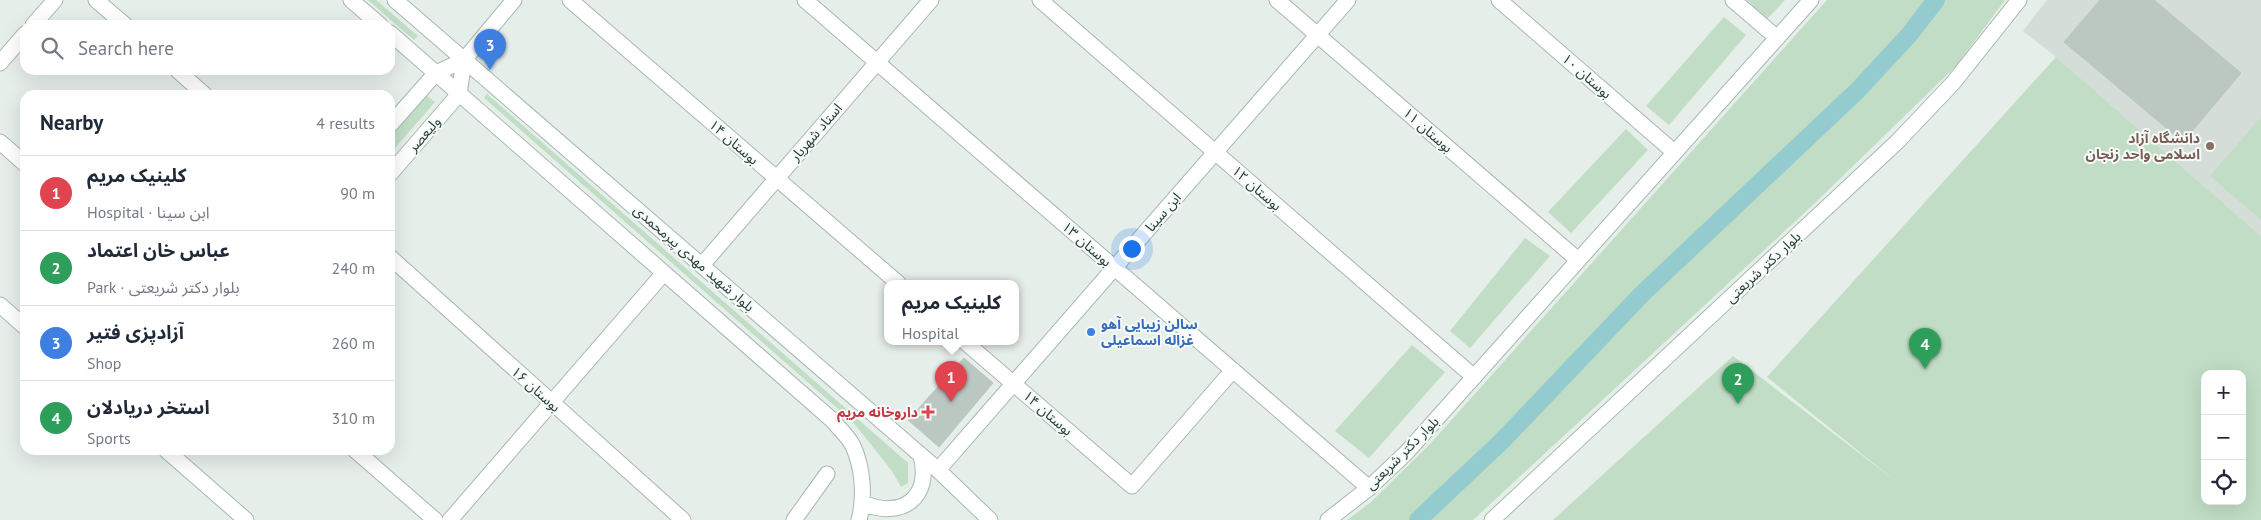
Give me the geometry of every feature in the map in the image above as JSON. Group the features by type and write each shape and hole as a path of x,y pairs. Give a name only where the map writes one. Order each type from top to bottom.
{"street":[{"path":"37,20 55,0"},
{"path":"96,0 119,20"},
{"path":"351,0 374,20"},
{"name":"بلوار شهید مهدی پیرمحمدی","path":"395,0 938,470 990,520"},
{"path":"395,119 436,73 464,60 514,0"},
{"name":"بوستان ۱۴","path":"570,0 895,280"},
{"name":"بوستان ۱۳","path":"805,0 1369,488"},
{"name":"استاد شهریار","path":"702,265 931,0"},
{"name":"بوستان ۱۲","path":"1040,0 1474,377"},
{"name":"بوستان ۱۱","path":"1277,0 1578,260"},
{"name":"ابن سینا","path":"938,470 1348,0"},
{"name":"بوستان ۱۰","path":"1499,0 1674,152"},
{"path":"1733,0 1776,37"},
{"name":"بلوار دکتر شریعتی","path":"1328,520 1369,488 1406,453 1811,0"},
{"name":"بلوار دکتر شریعتی","path":"1492,520 1897,142 1953,83 2019,0"},
{"path":"395,38 831,419 853,445 860,473 864,504 859,520"},
{"path":"0,62 20,40"},
{"path":"459,94 464,60"},
{"path":"183,75 199,90"},
{"name":"ولیعصر","path":"395,168 459,94"},
{"path":"0,142 20,160"},
{"name":"بوستان ۱۶","path":"395,261 683,520"},
{"path":"450,520 663,274"},
{"path":"0,305 20,322"},
{"name":"بوستان ۱۴","path":"969,345 1132,486 1233,370"},
{"path":"172,455 246,520"},
{"path":"361,455 435,520"},
{"path":"864,504 876,510 891,511 905,506 916,497 923,484 925,470 921,456"},
{"path":"794,520 827,474"}],"shaded area":[{"name":"دانشگاه آزاد اسلامی واحد زنجان","path":"2047,0 2261,0 2261,236 2056,57 2023,31"}],"green space":[{"path":"368,0 376,0 418,36 414,40 395,23 395,20 391,20"},
{"path":"1747,0 1785,0 1767,19"},
{"path":"1827,0 2005,0 1956,66 1816,202 1473,520 1347,520 1370,503 1430,444"},
{"path":"1724,17 1746,35 1669,125 1646,106"},
{"path":"2056,57 2261,236 2261,520 1553,520 1733,356 1894,480 1767,377"},
{"path":"487,94 908,463 908,483 901,487 892,471 853,422 484,98"},
{"path":"426,95 435,102 395,148 395,131"},
{"path":"2261,117 2261,220 2210,176"},
{"path":"1626,129 1648,150 1571,233 1548,212"},
{"path":"1525,238 1550,256 1470,348 1450,331"},
{"path":"1412,345 1445,372 1369,458 1335,431"}],"building":[{"path":"2100,0 2154,0 2241,73 2183,142 2064,42"},
{"path":"964,358 993,383 939,447 908,420"}],"waterway":[{"path":"1418,520 1502,441 1642,294 1857,91 1909,35 1936,0"}],"place":[{"name":"آزادپزی فتیر","path":"490,70"},
{"name":"دانشگاه آزاد اسلامی واحد زنجان","path":"2210,146"},
{"name":"سالن زیبایی آهو غزاله اسماعیلی","path":"1091,332"},
{"name":"استخر دریادلان","path":"1925,369"},
{"name":"کلینیک مریم","path":"951,402"},
{"name":"عباس خان اعتماد","path":"1738,404"},
{"name":"داروخانه مریم","path":"928,412"}]}
